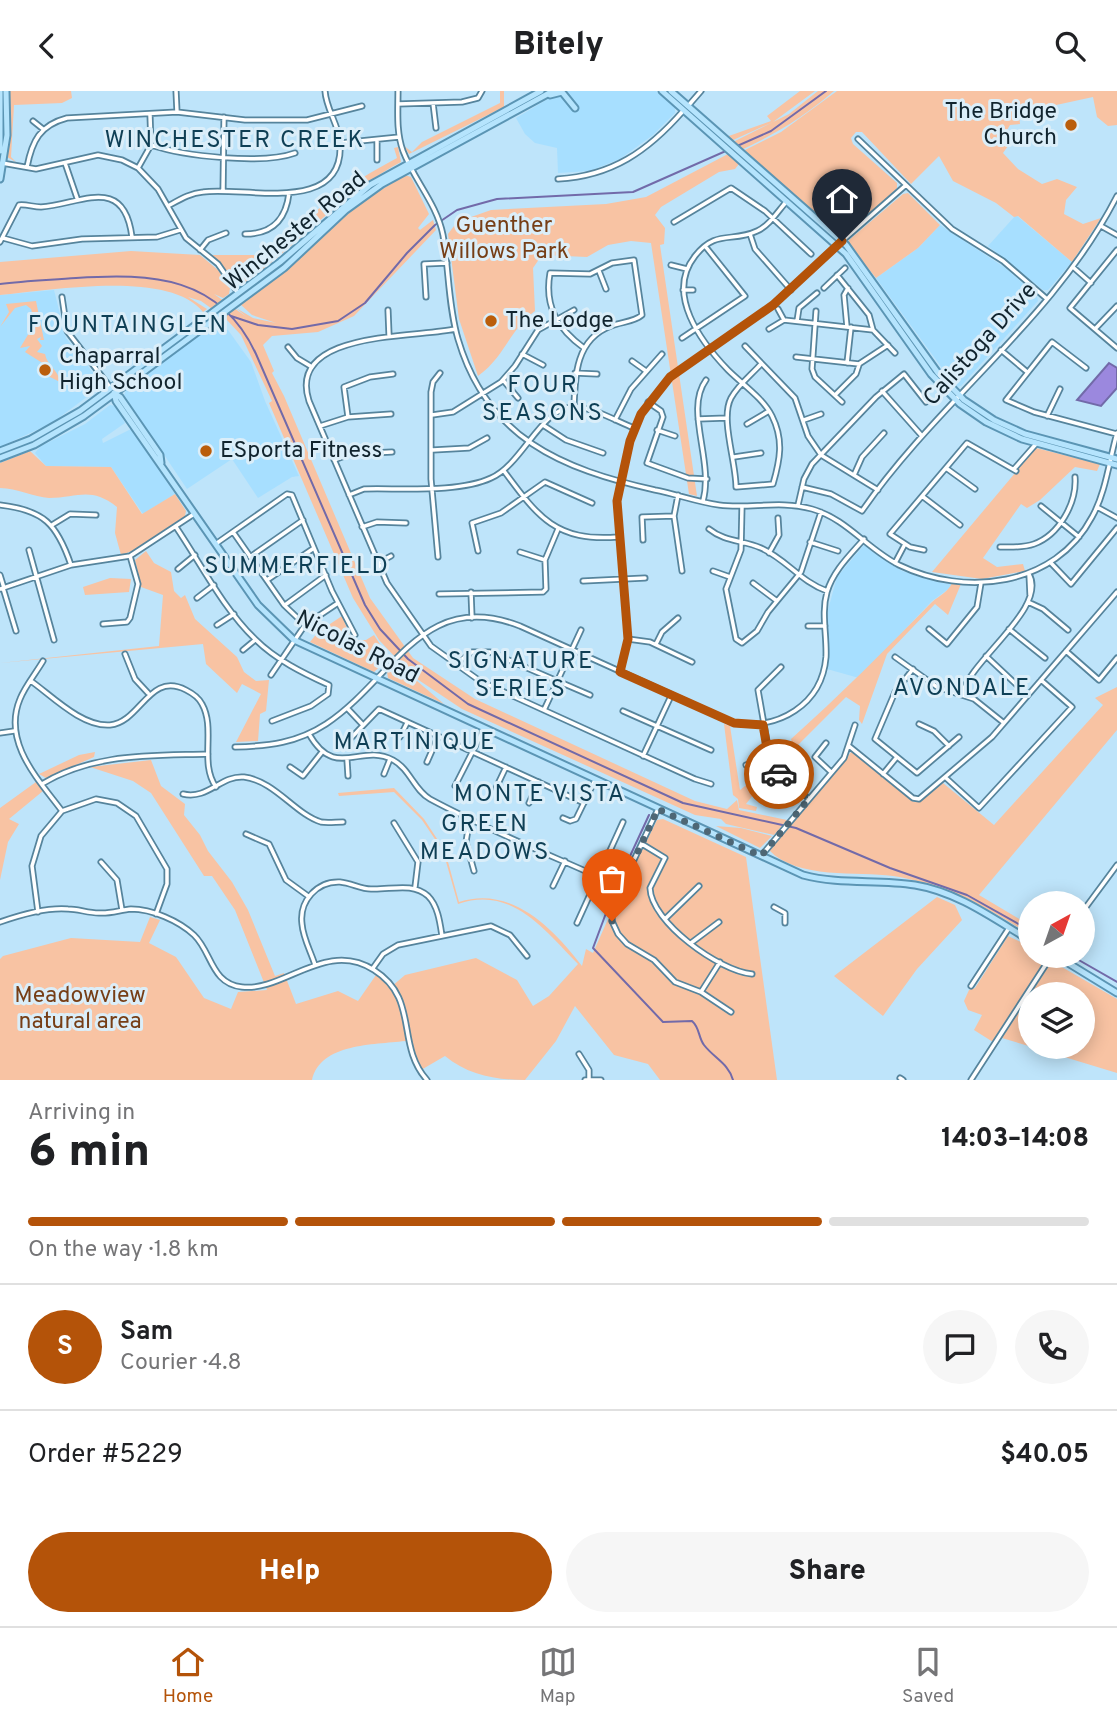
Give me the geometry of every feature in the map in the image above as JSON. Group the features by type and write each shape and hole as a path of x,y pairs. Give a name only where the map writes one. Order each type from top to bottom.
{"main road":[{"path":"0,91 0,151"},
{"path":"0,179 6,91"},
{"name":"Winchester Road","path":"233,301 239,293 287,257 349,200 552,91"},
{"path":"662,91 726,143 787,201 840,243"},
{"path":"671,91 686,109"},
{"path":"542,94 562,93 575,108"},
{"path":"737,154 840,243 931,374 958,398 997,429 1036,444 1112,460"},
{"name":"Winchester Road","path":"0,458 55,434 210,317 299,256 353,205 410,165"},
{"name":"Winchester Road","path":"0,451 55,426 112,390"},
{"name":"Nicolas Road","path":"112,390 116,401 155,459 161,463 258,605 294,640 658,809 816,879 903,883 936,890 965,901 1018,933"},
{"path":"958,398 1010,428 1112,460 1117,465"},
{"path":"1075,968 1117,993"}],"street":[{"path":"177,91 177,112"},
{"path":"168,206 190,194 223,191 310,191 329,177 336,166 340,143 325,91"},
{"path":"398,91 399,137 410,165 437,215 447,263 455,329 467,367 482,394 505,423 529,443 561,463 621,482 703,501 741,506 798,505 821,512 844,524 895,563 925,574 981,583 1029,574 1051,563 1079,537 1097,507 1117,434 1047,416 1006,400 1052,342 1086,368"},
{"path":"398,104 469,101 478,98 482,91"},
{"path":"558,179 589,177 616,167 657,139 701,91"},
{"path":"433,103 436,128"},
{"path":"27,167 31,148 43,129 68,118 177,112 259,121 307,120 362,107"},
{"path":"138,168 151,145 150,115"},
{"path":"223,191 224,117"},
{"path":"33,121 43,129"},
{"path":"340,143 399,137"},
{"path":"858,139 951,229 1003,261 1047,299"},
{"path":"377,140 377,160"},
{"path":"151,145 173,152 223,156 278,157 295,153"},
{"path":"2,163 50,167 97,155 122,160 138,168 153,183 180,230 218,264 239,293"},
{"path":"65,163 77,198"},
{"path":"620,672 628,639 616,508 634,428 648,402 670,377 791,290 906,185"},
{"path":"674,222 731,188 772,218 811,254"},
{"path":"246,234 260,234 278,223 287,209 289,193"},
{"path":"132,237 127,214 114,201 103,196 77,198 41,207 19,205 1,240 32,246 82,239 157,237 180,230"},
{"name":"Calistoga Drive","path":"802,487 831,494 862,511 923,436 1074,268 1117,196"},
{"path":"761,364 742,384 730,400 727,418 736,487 773,484 781,447 769,411 742,384 711,348 685,307 683,290 687,269 705,246 723,236 750,234 765,227 787,201"},
{"path":"1101,226 1117,235"},
{"path":"200,250 208,240 226,233"},
{"path":"750,234 755,249 791,290"},
{"path":"682,338 745,296 705,246"},
{"path":"1117,250 1070,308 1117,348"},
{"path":"1111,259 1117,263"},
{"path":"574,407 575,373 584,348 602,330 642,315 634,260 612,263 599,271 581,275 550,273 548,289 555,320 584,348"},
{"path":"426,297 424,264 447,263"},
{"path":"671,265 687,269"},
{"path":"824,288 845,268"},
{"path":"1074,268 1091,283"},
{"path":"599,271 606,289"},
{"path":"837,275 872,321 873,330"},
{"path":"847,363 849,327 844,295 848,288"},
{"path":"683,290 693,290"},
{"path":"797,321 799,308 817,293"},
{"name":"Nicolas Road","path":"62,297 67,331 112,390"},
{"path":"1095,329 1117,306"},
{"path":"778,309 784,320"},
{"path":"388,310 389,335"},
{"path":"432,415 453,412 503,380 532,336 574,310"},
{"path":"816,311 813,359 815,377 842,402"},
{"path":"769,329 784,320 873,330 895,353"},
{"path":"455,329 432,334 371,337 327,353 312,367 307,380 307,394 320,426 378,564 395,596 422,634 454,665 643,756 711,784"},
{"path":"835,395 856,374 859,365 888,345"},
{"path":"745,346 795,398 812,442 821,455 837,468 877,490"},
{"path":"288,347 312,367"},
{"path":"1001,350 1027,372"},
{"path":"522,354 543,365"},
{"path":"615,420 631,390 662,354"},
{"path":"796,357 859,365"},
{"path":"632,361 646,371"},
{"path":"438,557 432,486 432,387 440,373"},
{"path":"575,373 597,374"},
{"path":"348,417 344,387 370,377 393,374"},
{"path":"798,505 810,468 881,391 904,374 926,402"},
{"path":"503,380 517,398"},
{"path":"703,501 707,479 698,419 698,393 706,380"},
{"path":"1047,416 1060,389"},
{"path":"881,391 923,436"},
{"path":"648,402 663,413 647,463 688,478 707,479"},
{"path":"349,495 364,489 476,483 504,471 555,413 574,407 634,428"},
{"path":"747,424 769,411"},
{"path":"320,426 348,417 391,414"},
{"path":"804,420 821,414"},
{"path":"698,419 727,418"},
{"path":"543,425 566,440 603,453"},
{"path":"657,430 675,436"},
{"path":"854,475 862,457 884,433"},
{"path":"433,450 469,448 487,438"},
{"path":"924,550 905,544 890,534 967,443 1015,470 1036,444"},
{"path":"334,460 350,454 392,452"},
{"path":"734,457 761,453"},
{"path":"946,468 975,489"},
{"path":"504,471 537,514 558,529 591,538 618,537"},
{"path":"1000,547 1037,543 1060,522 1073,501 1075,477"},
{"path":"478,551 472,523 501,513 545,482 592,503"},
{"path":"216,543 287,494 292,495 338,603 355,635"},
{"path":"678,495 674,516 682,571"},
{"path":"922,496 960,525"},
{"path":"0,505 29,510 52,525 61,538 71,565"},
{"path":"741,506 742,543 726,597 738,642 754,636 777,601 798,576 821,512"},
{"path":"1041,506 1079,537"},
{"path":"1097,507 1117,518"},
{"path":"52,525 70,513 96,515"},
{"path":"2,589 71,565 130,556 196,513"},
{"path":"643,540 642,517 674,516"},
{"path":"769,553 779,535 778,518"},
{"path":"250,557 303,520"},
{"path":"362,527 377,522 406,523"},
{"path":"176,527 234,614 255,640 280,660 329,685 328,694 312,706 272,720"},
{"path":"1051,563 1071,585 1117,528"},
{"path":"439,594 543,592 546,589 545,560 558,529"},
{"path":"709,529 726,539 769,553 811,586 827,591"},
{"path":"233,532 284,605 305,625"},
{"path":"235,747 262,748 309,734 346,708 422,634 443,622 472,618 508,621 734,723 763,725 794,713 814,693 824,668 827,591 838,570 864,539"},
{"path":"810,542 838,551"},
{"path":"895,563 905,544"},
{"path":"266,580 314,548"},
{"path":"29,550 54,640"},
{"path":"520,552 545,560"},
{"path":"178,569 195,555"},
{"path":"378,564 391,555"},
{"path":"103,624 127,622 130,618 138,584 130,556"},
{"path":"713,571 730,577"},
{"path":"962,694 968,676 1009,629 1028,602 1033,586 1029,574"},
{"path":"0,575 16,631"},
{"path":"284,605 326,575"},
{"path":"583,581 645,579"},
{"path":"754,583 777,601"},
{"path":"929,629 947,644 977,607 981,583"},
{"path":"197,598 214,585"},
{"path":"849,746 916,799 946,778 1004,723 1117,591"},
{"path":"471,592 472,618"},
{"path":"1028,602 1043,609 1068,630"},
{"path":"271,675 305,625 338,603"},
{"path":"217,625 234,614"},
{"path":"656,645 662,632 678,618"},
{"path":"808,626 825,626"},
{"path":"1009,629 1045,658"},
{"path":"544,710 581,630"},
{"path":"628,639 656,645 692,661"},
{"path":"243,650 255,640"},
{"path":"1066,651 1099,680 1117,658"},
{"path":"454,665 472,652 490,652 590,695"},
{"path":"125,654 135,679 148,693"},
{"path":"986,656 1019,687"},
{"path":"895,657 937,687 977,701 1004,723"},
{"path":"43,661 20,700 14,731 26,760 62,811"},
{"path":"781,667 758,690 769,759 785,779 809,799"},
{"path":"913,669 895,692 875,739 917,773 959,737"},
{"path":"946,778 979,808 1072,707 1041,680"},
{"path":"31,681 86,720 103,725 121,721 148,693 168,685 191,692 201,702 207,722 210,776 216,787"},
{"path":"643,756 671,695"},
{"path":"346,708 363,725"},
{"path":"352,737 379,709 584,803"},
{"path":"624,711 710,750"},
{"path":"400,737 407,723"},
{"path":"919,724 934,731 948,746"},
{"path":"761,856 832,772 849,746 855,725"},
{"path":"455,786 484,729"},
{"path":"0,733 14,731"},
{"path":"309,734 322,752 347,760 375,756 390,759 404,769 426,796 621,887"},
{"path":"427,762 438,737"},
{"path":"826,743 815,757 832,772"},
{"path":"290,767 303,776 322,752"},
{"path":"41,784 78,766 102,760 208,754"},
{"path":"883,774 898,757"},
{"path":"384,774 390,759"},
{"path":"746,765 769,759"},
{"path":"347,760 348,776"},
{"path":"496,788 506,767"},
{"path":"183,794 205,794 235,778 252,779 311,817 322,822 343,822"},
{"path":"774,796 785,779"},
{"path":"564,818 574,821 595,780"},
{"path":"530,803 539,782"},
{"path":"38,913 32,866 41,836 62,811 96,799 117,803 136,815 167,869 167,884 156,914"},
{"path":"658,809 614,902 612,921 627,944 654,960 675,982 701,992 731,1012"},
{"path":"470,817 466,842 474,871"},
{"path":"577,923 623,822"},
{"path":"394,823 418,862 415,887"},
{"path":"246,834 269,845 286,880 308,896"},
{"path":"642,843 665,858 650,888 654,908 697,950 752,974"},
{"path":"553,886 565,861"},
{"path":"101,862 117,880 122,910"},
{"path":"1096,893 1117,865"},
{"path":"315,965 301,923 308,896 318,888 339,882 368,889 415,887 430,898 438,915 442,936"},
{"path":"665,919 699,886"},
{"path":"774,907 785,913 785,923"},
{"path":"0,922 58,909 100,913 122,910 156,914 194,935 216,972 239,987 255,987 336,960 355,961 373,968 393,984 402,1002 410,1049 418,1070 427,1080"},
{"path":"691,943 719,922"},
{"path":"373,968 390,949 491,926 510,935 527,956"},
{"path":"971,986 1009,928"},
{"path":"701,992 720,961"},
{"path":"971,1080 1044,968"},
{"path":"579,1054 589,1070 587,1079 601,1080"}],"shaded area":[{"path":"561,91 656,91 675,108 675,113 653,135 620,159 590,171 558,173 557,148 535,143 525,134 516,118"},
{"path":"1016,215 1072,262 1048,290 1043,290 988,246"},
{"path":"940,225 1007,269 1037,296 1038,301 961,386 956,387 876,278 918,248"},
{"name":"Chaparral High School","path":"54,290 66,338 101,383 100,387 52,423 0,447 0,295"},
{"path":"217,326 228,330 251,362 265,401 299,476 292,477 258,498 232,459 187,489 124,395 126,390 177,350 205,330 209,331"},
{"path":"1109,363 1117,368 1117,388 1101,406 1077,400"},
{"path":"110,405 116,406 125,423 102,439 103,443 131,429 175,494 143,514 111,467 46,466 35,453 41,446 85,424"},
{"path":"864,545 902,571 952,583 859,678 827,669 828,610 837,577"}],"green space":[{"path":"10,91 71,91 72,98 62,103 14,105 11,157 16,162 7,157"},
{"path":"500,91 504,91 504,107 409,154 404,146 412,152 422,142 500,103"},
{"path":"800,91 815,91 773,122 731,141 726,137 771,121 767,116"},
{"path":"818,91 834,91 801,116 754,144 741,150 733,142 789,114"},
{"path":"837,91 1117,91 1117,125 1108,126 1097,117 1093,97 1024,112 1019,115 1020,124 1010,125 1007,130 1008,146 1003,153 1018,169 1042,184 1057,179 1077,187 1066,200 1064,214 1083,224 1101,218 1072,262 1018,216 1014,217 996,203 953,181 939,156 911,184 862,132 856,132 851,138 853,144 897,183 897,188 877,207 838,233 743,151 781,132"},
{"path":"398,147 401,162 338,205 242,285 236,284 211,255 271,255 299,226 329,201 397,158 394,148"},
{"name":"Guenther Willows Park","path":"728,154 739,164 735,169 719,172 661,207 655,215 665,228 664,244 660,245 697,496 689,494 651,243 631,241 608,245 587,257 542,255 533,268 535,311 526,318 495,361 478,376 459,319 448,234 457,222 491,210 606,204 646,197"},
{"path":"405,175 411,177 429,214 418,228 420,230 433,220 436,230 354,316 318,332 272,336 263,345 274,371 272,373 370,598 413,658 475,699 695,801 727,809 737,800 739,810 787,820 774,835 726,824 721,819 695,815 462,709 414,677 379,640 353,598 269,403 272,401 241,335 226,319 201,301 188,297 207,309 203,312 187,299 164,291 107,286 0,295 0,262 131,251 200,255 218,270 230,288 229,294 223,298 214,294 247,317 236,308 253,318 276,323 252,315 240,304 286,270 360,203"},
{"path":"908,193 940,225 918,248 876,278 849,245 849,240 903,194"},
{"path":"36,301 44,340 40,340 41,337 37,339 42,346 37,352 45,354 60,382 46,375 44,364 25,352 30,346 20,348 35,323 31,309 26,305 15,308 0,327 9,312 6,304"},
{"path":"1036,448 1100,464 1097,471 1075,467 1040,500 1027,508 1021,504 983,558 997,567 1023,564 1025,571 982,579 932,572"},
{"path":"30,451 46,466 111,467 142,514 175,494 186,511 185,516 135,550 121,555 115,533 117,507 108,501 91,495 49,498 0,488 0,463"},
{"path":"146,551 154,563 171,572 174,591 181,598 185,595 195,619 237,657 244,672 256,681 269,680 266,711 260,714 258,741 236,742 261,694 242,684 237,693 206,664 203,644 0,663 159,646 163,595 141,587 135,560"},
{"path":"110,578 131,579 129,592 85,595 83,587"},
{"path":"952,583 961,584 948,615 935,604 887,654 862,724 859,720 860,706 846,697 778,765 775,761 792,743 791,739 932,602 948,590"},
{"path":"342,616 352,640 366,640 374,635 389,658 374,672 310,642 318,632"},
{"path":"395,665 444,704 388,678 387,672"},
{"path":"1117,687 1117,730 979,895 1018,918 1018,927 948,890 893,876 811,870 781,860 769,850 852,751 914,802 921,801 943,783 994,825 1103,705 1095,698"},
{"path":"724,724 730,726 740,790 769,767 772,771 746,804 757,807 756,811 739,808 738,799 733,795"},
{"path":"95,752 94,757 46,778 39,774 79,755"},
{"name":"Meadowview natural area","path":"151,760 161,786 185,804 184,815 232,882 248,910 275,976 284,973 296,1004 338,991 358,1001 376,975 391,987 405,975 476,958 517,980 533,1006 549,996 578,964 539,925 510,905 494,900 458,904 443,851 422,820 394,792 339,796 338,793 394,788 424,819 445,851 459,902 478,898 496,899 529,913 558,938 582,966 586,949 593,953 608,919 613,918 622,891 657,820 663,819 746,857 777,1080 660,1080 648,1064 614,1055 575,1006 556,1041 525,1080 483,1075 463,1068 445,1056 421,1070 411,1043 405,1041 364,1045 337,1052 317,1068 312,1080 0,1080 0,959 3,956 71,938 140,942 150,917 160,920 149,943 176,957 204,998 231,1009 238,992 267,990 235,910 212,876 204,876 151,793 133,781 90,767"},
{"path":"36,782 43,791 9,819 19,824 8,842 0,880 0,808"},
{"path":"716,826 741,828 772,836 760,848"},
{"path":"937,897 955,905 962,920 917,969 883,1016 834,976"},
{"path":"1008,936 1018,941 1018,968 1040,968 1031,982 1018,982 1018,1003 993,1042 974,1030 982,1015 968,1010 964,1001 969,990 975,988"},
{"path":"1047,968 1064,968 1088,982 1038,982"},
{"path":"1095,986 1117,999 1117,1073 1071,1059 1095,1059"},
{"path":"1018,1013 1018,1043 1002,1038"}],"waterway":[{"path":"231,316 258,325 292,329 338,321 365,303 407,253 435,225 457,210 497,199 633,192 771,131 826,91"},
{"path":"0,284 104,277 157,279 203,294 223,309 241,328 256,354 365,605 380,629 408,659 468,704 683,803 796,828 890,868 967,895 1018,924"},
{"path":"619,880 649,815"},
{"path":"615,889 593,948 663,1022 692,1021 704,1045 725,1065 733,1080"},
{"path":"1093,968 1117,982"}],"way so far":[{"path":"612,921 614,902 658,809 761,856 809,799 779,774"}],"place":[{"name":"The Bridge Church","path":"1071,125"},
{"name":"The Lodge","path":"491,321"},
{"name":"Chaparral High School","path":"45,370"},
{"name":"ESporta Fitness","path":"206,451"}],"district":[{"name":"WINCHESTER CREEK","path":"235,141"},
{"name":"FOUNTAINGLEN","path":"128,326"},
{"name":"FOUR SEASONS","path":"543,400"},
{"name":"SUMMERFIELD","path":"297,567"},
{"name":"SIGNATURE SERIES","path":"521,676"},
{"name":"AVONDALE","path":"962,689"},
{"name":"MARTINIQUE","path":"415,743"},
{"name":"MONTE VISTA","path":"540,795"},
{"name":"GREEN MEADOWS","path":"485,839"}],"route":[{"path":"779,774 769,759 763,725 745,725 722,719 620,672 628,639 616,515 617,501 634,428 655,393 670,377 773,305 842,241"}]}
